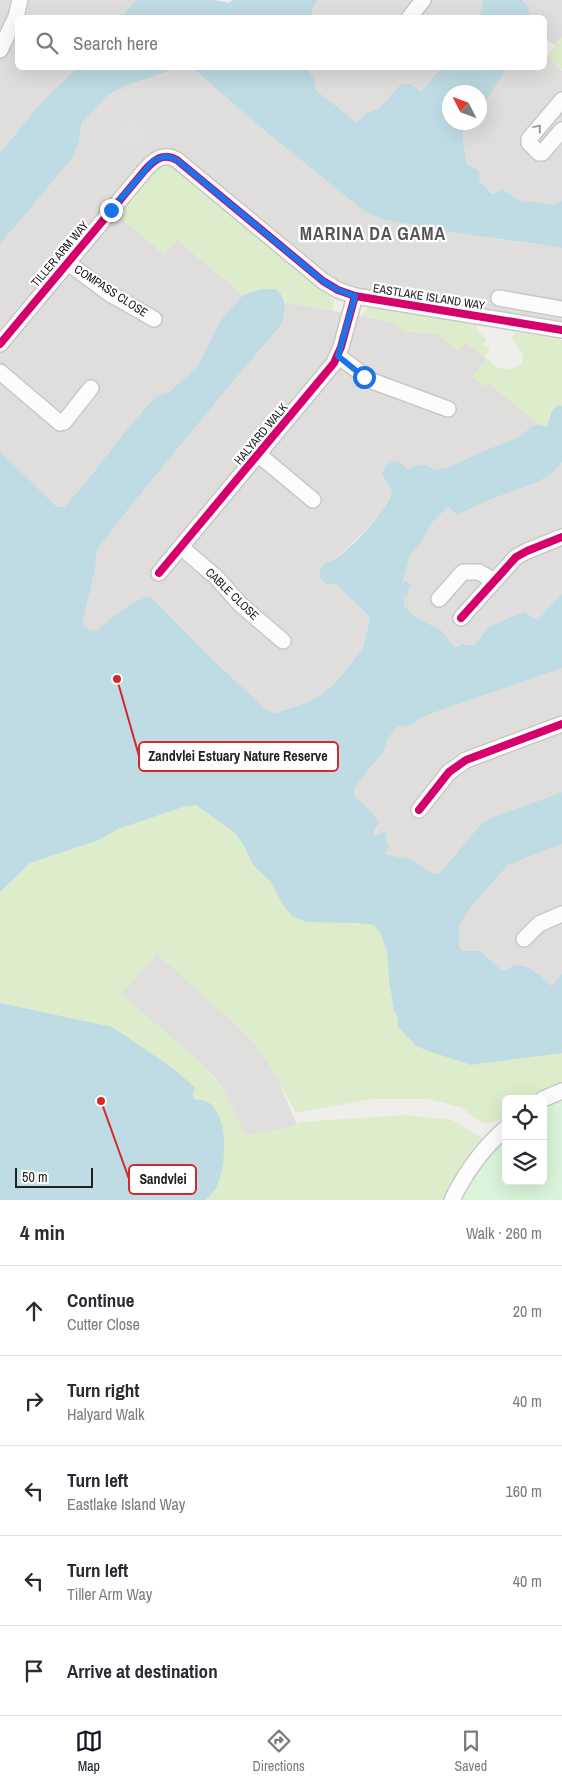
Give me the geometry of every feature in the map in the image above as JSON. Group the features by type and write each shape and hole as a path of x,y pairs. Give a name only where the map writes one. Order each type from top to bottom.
{"street":[{"path":"16,15 20,0"},
{"path":"411,15 423,0"},
{"path":"0,50 15,18"},
{"path":"562,100 529,139 529,143 542,153 562,130"},
{"name":"TILLER ARM WAY","path":"0,344 145,170 153,161 160,157"},
{"name":"EASTLAKE ISLAND WAY","path":"160,157 170,157 177,160 323,281 338,290 355,296 562,330"},
{"name":"COMPASS CLOSE","path":"68,263 110,294 154,319"},
{"name":"HALYARD WALK","path":"159,573 328,371 338,356 355,296"},
{"path":"499,298 562,309"},
{"path":"338,356 372,381 448,409"},
{"path":"0,372 58,422 64,422 91,388"},
{"path":"258,454 313,500"},
{"path":"461,618 521,554 562,537"},
{"name":"CABLE CLOSE","path":"181,547 217,578 240,604 283,641"},
{"path":"439,599 463,572 479,572 494,581"},
{"path":"419,810 450,772 466,760 562,724"},
{"path":"524,939 539,924 562,914"},
{"path":"547,1098 562,1091"},
{"path":"452,1200 468,1172 492,1139 502,1131"}],"shaded area":[{"path":"0,0 136,0 123,15 15,15 15,70 75,70 39,105 0,153"},
{"path":"318,0 483,0 480,15 312,15 312,9"},
{"path":"522,0 562,0 562,37 554,45 547,40 547,15 530,15 527,5"},
{"path":"547,57 562,71 562,200 555,205 528,201 522,203 502,189 494,194 479,180 479,171 467,164 463,130 487,130 487,99 506,70 547,70"},
{"path":"172,70 196,71 265,131 364,211 497,239 562,248 562,330 338,290 177,160 164,254 177,239 243,295 220,321 197,367 168,393 156,396 64,507 57,507 0,451 0,244 79,142 82,122 108,95 125,86"},
{"path":"307,70 439,70 421,92 401,84 379,109 366,113 357,122 314,89"},
{"path":"130,112 156,135 136,158 110,136"},
{"path":"285,302 393,322 404,331 438,334 458,351 466,342 487,359 473,377 489,383 540,425 532,426 519,437 450,467 434,470 409,470 400,462 387,485 392,493 383,510 347,548 331,562 324,564 327,584 336,584 370,617 363,648 333,685 315,699 275,713 267,710 212,659 150,596 97,630 91,630 84,626 83,620 95,570 97,550 133,503 281,325 285,314"},
{"path":"562,462 562,594 538,620 524,612 490,626 474,645 465,645 463,643 454,647 441,630 415,617 403,606 404,597 400,596 411,554 422,542 431,524 448,507 457,515 484,502 538,482 555,471"},
{"path":"562,668 562,792 493,817 481,824 439,874 431,873 413,860 385,854 374,835 377,829 367,807 355,797 354,788 384,751 392,732 397,727 412,725 419,719 433,713"},
{"path":"562,844 562,973 552,986 535,971 502,970 480,951 463,951 459,947 460,924 469,909 508,865"},
{"path":"157,954 247,1035 265,1058 277,1078 297,1125 246,1136 223,1089 212,1075 199,1061 121,994"}],"green space":[{"path":"562,37 562,70 547,55"},
{"path":"168,162 293,263 292,265 319,288 329,294 334,300 333,311 285,302 282,295 254,291 243,295 178,239 164,255 116,214 157,165"},
{"path":"369,304 477,324 476,329 486,339 483,344 490,349 484,357 466,342 459,351 438,334 404,331 393,322 362,316"},
{"path":"515,332 562,340 562,406 558,405 550,413 547,428 540,425 489,383 485,387 472,377 487,359 500,368 509,369 520,364 523,357 512,339"},
{"path":"196,805 234,832 244,846 253,865 270,881 283,905 374,925 381,932 387,951 389,980 398,1027 415,1045 471,1065 562,1053 562,1084 541,1095 502,1095 502,1119 483,1124 461,1107 428,1099 372,1099 296,1113 265,1058 247,1035 199,1061 223,1089 246,1136 297,1125 299,1122 404,1115 452,1120 488,1141 449,1200 206,1200 215,1188 192,1095 23,1009 0,1003 0,892 30,863 99,840 118,829 183,807"},
{"path":"562,1095 562,1200 460,1200 471,1179 502,1140 502,1185 547,1185 547,1102"}],"water":[{"path":"136,0 214,0 229,3 233,0 318,0 312,9 312,15 123,15"},
{"path":"483,0 522,0 527,5 530,15 480,15"},
{"path":"75,70 172,70 125,86 108,95 82,122 79,142 72,158 0,244 0,153 39,105"},
{"path":"193,70 308,70 316,80 314,89 357,122 366,113 379,109 401,84 411,84 421,92 439,70 506,70 487,99 487,85 442,85 442,130 463,130 467,164 479,171 479,180 493,194 502,189 522,203 528,201 554,205 562,200 562,248 446,231 381,219 364,211"},
{"path":"266,289 276,289 283,297 285,310 281,325 133,503 97,550 95,570 83,620 84,626 91,630 97,630 128,606 150,596 212,659 267,710 276,713 315,699 333,685 363,648 370,617 336,584 327,584 320,578 320,569 324,564 342,554 352,545 373,523 388,502 392,493 382,473 385,467 392,461 400,462 409,470 418,465 425,465 434,470 450,467 519,437 532,426 540,425 547,427 553,410 558,405 562,406 562,462 555,471 538,482 484,502 457,515 448,507 431,524 422,542 411,554 403,580 401,593 404,581 412,584 408,589 408,596 401,595 400,596 404,596 404,606 415,617 441,630 454,647 457,647 463,643 465,645 474,645 490,626 524,612 538,620 562,594 562,668 433,713 419,719 412,725 397,727 388,738 384,751 354,788 355,797 367,807 378,821 374,835 385,832 387,834 385,840 389,845 385,854 413,860 431,873 439,874 481,824 493,817 562,792 562,844 508,865 469,909 460,924 459,947 463,951 480,951 502,970 508,970 514,965 531,969 552,986 562,973 562,1053 471,1065 415,1045 398,1027 389,980 387,951 380,932 374,925 307,922 292,916 283,905 270,881 253,865 244,846 234,832 196,805 183,807 118,829 99,840 30,863 0,892 0,451 57,507 64,507 156,396 168,393 197,367 220,321 243,295"},
{"path":"0,1003 112,1027 174,1069 195,1088 194,1099 208,1102 216,1110 223,1131 224,1156 222,1168 216,1188 206,1200 0,1200"}],"cycle path":[{"path":"0,344 145,170 155,160 163,157 177,160 323,281 338,290 355,296 562,330"},
{"path":"159,573 334,363 341,347 355,296"},
{"path":"461,618 516,557 562,537"},
{"path":"419,810 449,772 466,760 562,724"}],"place":[{"name":"Zandvlei Estuary Nature Reserve","path":"117,679"},
{"name":"Sandvlei","path":"101,1101"}],"district":[{"name":"MARINA DA GAMA","path":"373,233"}],"route":[{"path":"111,210 153,161 166,156 174,158 323,281 338,290 355,296 338,356 364,377"}]}
